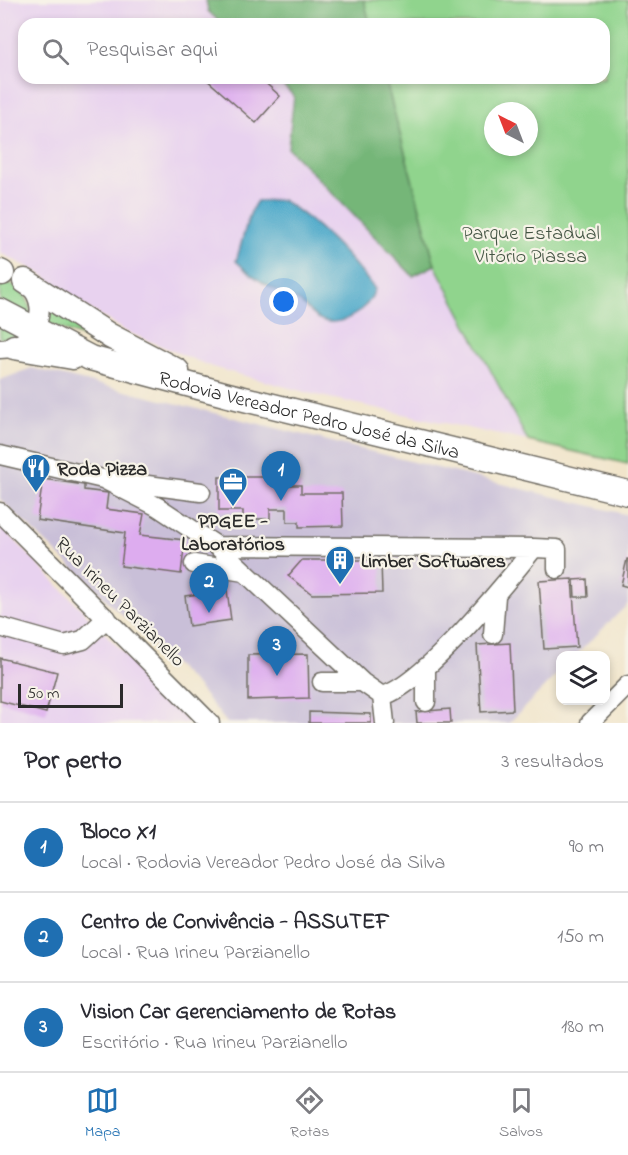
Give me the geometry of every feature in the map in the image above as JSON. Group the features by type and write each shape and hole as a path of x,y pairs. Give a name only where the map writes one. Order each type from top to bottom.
{"main road":[{"path":"25,281 110,336 213,390"},
{"name":"Rodovia Vereador Pedro José da Silva","path":"0,311 90,358 628,493"},
{"path":"6,351 90,358"}],"street":[{"path":"1,273 14,275 25,281 35,291 40,304 40,318 35,331 26,341 6,351"},
{"path":"0,455 103,479 201,492"},
{"path":"103,479 158,507 217,546 362,682 382,696 392,694 426,667 496,596 534,548"},
{"name":"Rua Irineu Parzianello","path":"0,512 210,723"},
{"path":"217,546 557,549 557,569"},
{"path":"194,564 244,572"},
{"path":"492,634 496,596"},
{"path":"0,627 64,645 83,640 107,618"},
{"path":"426,667 426,702"},
{"path":"322,682 362,682"},
{"path":"591,723 628,685"},
{"path":"382,696 385,723"}],"shaded area":[{"path":"0,0 206,0 208,11 216,18 18,18 18,84 281,84 294,96 288,148 413,276 435,265 528,441 316,395 212,367 125,331 72,298 40,273 0,253"},
{"path":"32,368 628,515 628,604 580,651 556,651 556,675 509,723 227,723 197,686 0,499 0,380"},
{"path":"0,525 155,685 189,723 0,723"}],"green space":[{"path":"206,0 364,0 368,18 216,18 208,11"},
{"name":"Parque Estadual Vitório Piassa","path":"364,0 628,0 628,464 528,441 435,265 387,84 610,84 610,18 368,18"},
{"path":"281,84 387,84 435,265 413,276 288,148 294,96"},
{"path":"0,283 13,286 23,293 29,304 30,317 0,301"},
{"path":"48,301 128,354 45,323"},
{"path":"0,320 20,333 12,338 0,339"}],"water":[{"path":"282,200 309,219 332,240 375,289 368,303 356,314 340,321 324,321 312,314 299,301 264,283 236,261 248,221 257,201"}],"building":[{"path":"212,84 267,84 280,96 256,123"},
{"path":"219,477 289,477 289,485 301,485 301,493 342,493 343,526 299,527 299,522 287,522 287,509 270,509 270,519 243,519 243,511 219,511"},
{"path":"43,479 84,485 84,490 108,493 106,509 144,514 140,535 185,540 181,574 121,566 125,533 37,520"},
{"path":"628,559 628,587 621,585"},
{"name":"Limber Softwares","path":"302,560 381,560 382,593 312,594 288,576"},
{"path":"572,579 577,647 544,649 539,581"},
{"path":"587,579 588,597 575,597 574,580"},
{"path":"227,590 231,620 189,626 185,596"},
{"path":"510,643 513,710 481,712 477,645"},
{"path":"308,654 309,698 248,700 248,655"},
{"path":"0,658 57,672 46,713 0,701"},
{"path":"450,709 451,723 417,723 416,712"},
{"path":"309,712 371,714 371,723 309,723"}],"place":[{"name":"Roda Pizza","path":"36,494"},
{"name":"Bloco X1","path":"281,501"},
{"name":"PPGEE - Laboratórios","path":"233,508"},
{"name":"Limber Softwares","path":"340,586"},
{"name":"Centro de Convivência - ASSUTEF","path":"209,613"},
{"name":"Vision Car Gerenciamento de Rotas","path":"277,676"}]}
